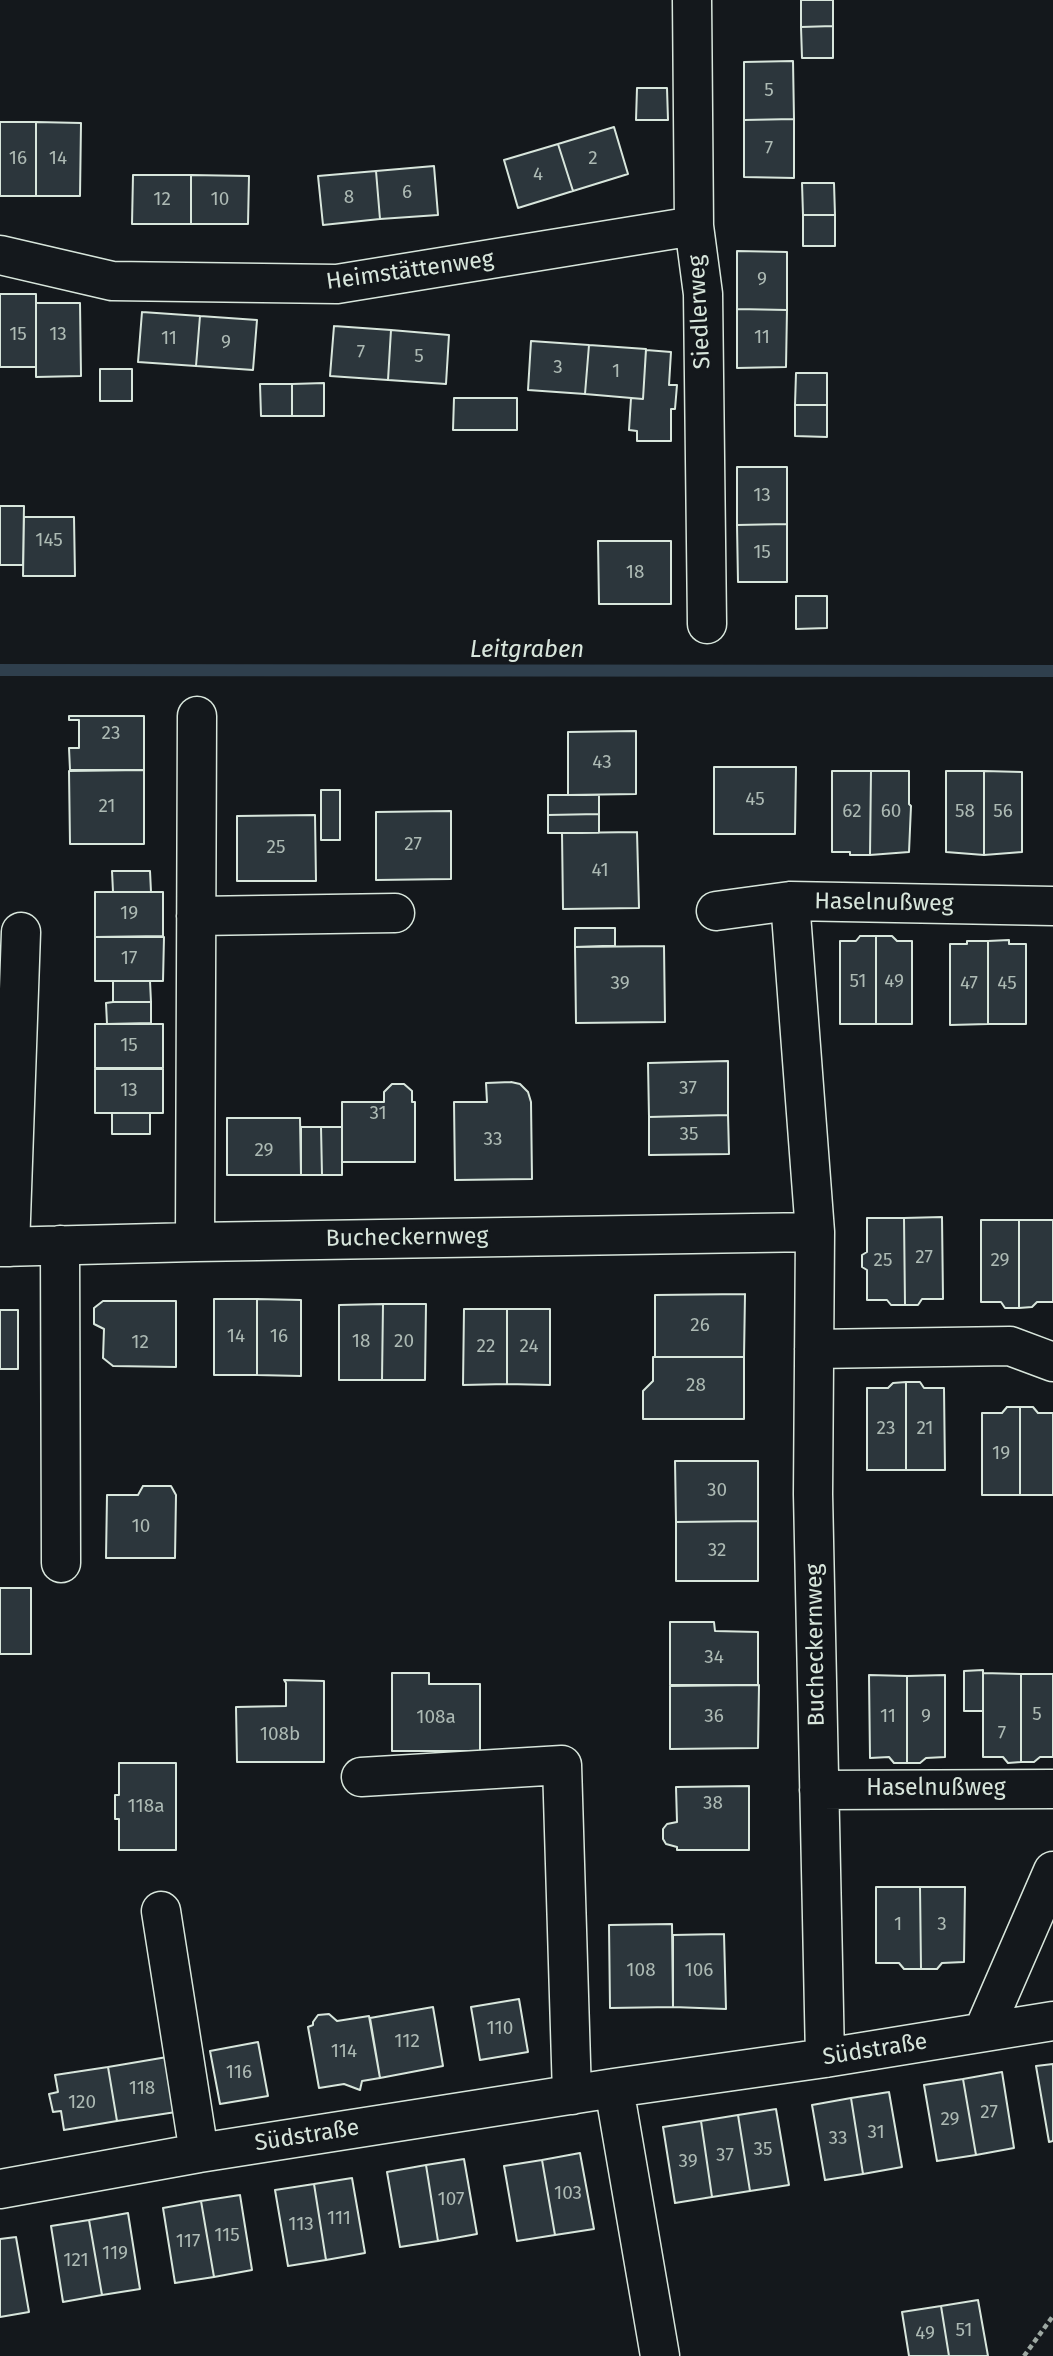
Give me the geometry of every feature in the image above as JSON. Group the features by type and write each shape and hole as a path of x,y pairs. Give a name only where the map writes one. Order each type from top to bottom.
{"street":[{"name":"Siedlerweg","path":"692,0 694,226 703,294 707,624"},
{"name":"Heimstättenweg","path":"0,255 113,281 337,284 694,226"},
{"path":"195,1242 197,716"},
{"name":"Haselnußweg","path":"716,911 790,901 1053,906"},
{"name":"Bucheckernweg","path":"790,901 815,1232 813,1494 825,2058"},
{"path":"196,916 395,913"},
{"path":"5,1247 21,932"},
{"name":"Bucheckernweg","path":"5,1247 815,1232"},
{"path":"60,1245 61,1563"},
{"path":"814,1349 1010,1346 1053,1362"},
{"path":"361,1777 562,1765 572,2095"},
{"name":"Haselnußweg","path":"819,1790 1053,1789"},
{"path":"983,2032 1053,1871"},
{"path":"161,1911 200,2153"},
{"name":"Südstraße","path":"0,2189 200,2153 1053,2021"},
{"path":"614,2088 660,2356"}],"path":[{"path":"1024,2356 1053,2316"}],"building":[{"path":"801,0 833,0 833,26 801,27"},
{"path":"833,26 833,58 802,58 801,27"},
{"path":"793,61 794,119 744,120 744,62"},
{"path":"637,88 667,88 668,120 636,120"},
{"path":"794,119 794,178 744,177 744,120"},
{"path":"0,122 36,122 36,196 0,196"},
{"path":"36,122 81,123 80,196 36,196"},
{"path":"614,127 628,174 573,191 558,144"},
{"path":"558,144 573,191 518,208 504,160"},
{"path":"434,166 438,215 380,219 376,171"},
{"path":"376,171 380,219 323,225 318,176"},
{"path":"133,175 191,175 191,224 132,224"},
{"path":"191,175 249,176 248,224 191,224"},
{"path":"802,183 834,183 835,215 803,215"},
{"path":"803,215 835,215 835,246 803,246"},
{"path":"737,251 787,252 787,310 737,309"},
{"path":"0,294 36,294 36,367 0,367"},
{"path":"36,303 80,303 81,376 36,377"},
{"path":"737,309 787,310 786,367 737,368"},
{"path":"142,312 200,316 196,366 138,362"},
{"path":"200,316 257,320 253,370 196,366"},
{"path":"334,326 391,330 388,380 330,376"},
{"path":"391,330 449,335 446,384 388,380"},
{"path":"531,341 589,345 585,394 528,390"},
{"path":"589,345 646,349 643,399 585,394"},
{"path":"646,350 671,352 669,385 677,385 675,409 671,409 671,441 637,441 637,431 629,430 631,398 643,399"},
{"path":"100,369 132,369 132,401 100,401"},
{"path":"796,373 827,373 827,405 795,405"},
{"path":"324,383 324,416 292,416 292,384"},
{"path":"260,384 292,384 292,416 261,416"},
{"path":"454,398 517,398 517,430 453,430"},
{"path":"795,405 827,405 827,437 795,436"},
{"path":"737,467 787,467 787,524 737,525"},
{"path":"0,506 24,506 23,565 0,565"},
{"path":"24,517 74,517 75,576 23,576"},
{"path":"787,524 787,582 738,582 737,525"},
{"path":"598,541 671,541 671,604 599,604"},
{"path":"796,596 827,596 827,628 796,629"},
{"path":"69,716 144,716 144,770 70,770 69,748 79,748 79,720 69,720"},
{"path":"636,731 636,794 568,795 568,732"},
{"path":"714,767 796,767 795,834 714,834"},
{"path":"144,770 144,844 70,844 69,771"},
{"path":"832,771 871,771 870,855 832,852"},
{"path":"871,771 909,771 909,852 870,855"},
{"path":"946,771 984,771 984,855 946,852"},
{"path":"984,771 1022,772 1022,852 984,855"},
{"path":"321,790 340,790 340,840 321,840"},
{"path":"548,795 599,795 599,814 548,815"},
{"path":"451,811 451,879 376,880 376,812"},
{"path":"599,814 599,833 548,833 548,815"},
{"path":"315,815 316,881 237,881 237,816"},
{"path":"637,832 639,908 563,909 562,833"},
{"path":"112,871 150,871 151,892 113,892"},
{"path":"95,892 163,892 163,936 95,937"},
{"path":"575,928 615,928 615,946 575,947"},
{"path":"860,936 876,936 876,1024 840,1024 840,941 856,941"},
{"path":"876,936 892,936 897,941 912,941 912,1024 876,1024"},
{"path":"95,937 164,937 163,981 95,981"},
{"path":"1009,940 1009,944 1026,944 1026,1024 988,1024 988,941"},
{"path":"967,941 988,941 988,1024 950,1025 950,944 967,944"},
{"path":"664,946 665,1022 576,1023 575,947"},
{"path":"113,981 150,981 151,1002 113,1002"},
{"path":"151,1002 151,1023 107,1024 106,1003"},
{"path":"95,1024 163,1024 163,1068 95,1068"},
{"path":"728,1061 728,1115 649,1117 648,1063"},
{"path":"95,1069 163,1069 163,1113 95,1113"},
{"path":"486,1083 520,1084 528,1092 531,1102 532,1179 455,1180 454,1102 487,1102"},
{"path":"392,1084 404,1084 412,1091 412,1102 415,1102 415,1162 342,1162 342,1102 384,1102 384,1092"},
{"path":"112,1113 150,1113 150,1134 112,1134"},
{"path":"728,1115 729,1154 649,1155 649,1117"},
{"path":"227,1118 300,1118 301,1175 227,1175"},
{"path":"301,1127 321,1127 322,1175 301,1175"},
{"path":"321,1127 342,1127 342,1175 322,1175"},
{"path":"942,1217 943,1299 922,1299 918,1305 905,1305 904,1218"},
{"path":"867,1218 904,1218 905,1305 891,1305 887,1300 867,1300 867,1270 862,1267 862,1255 867,1252"},
{"path":"981,1220 1019,1220 1019,1308 1005,1308 1001,1302 981,1302"},
{"path":"1019,1220 1053,1220 1053,1302 1037,1302 1032,1307 1019,1308"},
{"path":"745,1294 744,1357 655,1357 655,1295"},
{"path":"214,1299 257,1299 257,1375 214,1375"},
{"path":"257,1299 301,1300 301,1376 257,1375"},
{"path":"103,1301 176,1301 176,1367 113,1366 103,1358 104,1329 94,1324 94,1308"},
{"path":"383,1304 382,1380 339,1380 339,1305"},
{"path":"383,1304 426,1304 425,1380 382,1380"},
{"path":"464,1309 507,1309 507,1384 463,1385"},
{"path":"507,1309 550,1309 550,1385 507,1384"},
{"path":"0,1310 18,1310 18,1369 0,1369"},
{"path":"653,1357 744,1357 744,1419 643,1419 643,1391 653,1381"},
{"path":"906,1382 920,1382 924,1388 944,1388 945,1470 906,1470"},
{"path":"906,1382 906,1470 867,1470 867,1388 888,1388 893,1383"},
{"path":"1007,1407 1020,1407 1020,1495 982,1495 982,1413 1002,1413"},
{"path":"1020,1407 1033,1407 1038,1413 1053,1413 1053,1495 1020,1495"},
{"path":"675,1461 758,1461 758,1521 676,1522"},
{"path":"143,1486 171,1486 176,1495 175,1558 106,1558 107,1495 138,1495"},
{"path":"758,1521 758,1581 676,1581 676,1522"},
{"path":"0,1588 31,1588 31,1654 0,1654"},
{"path":"670,1622 714,1622 715,1631 758,1632 758,1685 670,1685"},
{"path":"983,1670 983,1711 964,1711 964,1671"},
{"path":"392,1673 429,1673 429,1684 480,1684 480,1751 392,1751"},
{"path":"983,1673 1021,1674 1021,1762 1008,1763 1003,1757 983,1757"},
{"path":"1021,1674 1053,1674 1053,1757 1040,1757 1034,1762 1021,1762"},
{"path":"869,1675 907,1676 907,1763 894,1763 889,1757 870,1758"},
{"path":"945,1675 945,1757 907,1763 907,1676"},
{"path":"284,1680 324,1681 324,1762 237,1762 236,1707 286,1706"},
{"path":"759,1685 758,1748 670,1749 670,1686"},
{"path":"119,1763 176,1763 176,1850 119,1850 119,1819 115,1819 115,1795 119,1795"},
{"path":"749,1786 749,1850 677,1850 677,1847 666,1844 663,1829 667,1824 677,1822 676,1787"},
{"path":"876,1887 920,1887 921,1969 904,1969 899,1963 876,1963"},
{"path":"920,1887 965,1887 964,1962 942,1963 937,1969 921,1969"},
{"path":"672,1924 673,2007 610,2008 609,1925"},
{"path":"724,1934 726,2009 673,2007 673,1935"},
{"path":"519,1999 528,2052 480,2060 471,2007"},
{"path":"433,2007 443,2066 380,2078 370,2018"},
{"path":"329,2014 337,2021 369,2016 380,2078 362,2081 360,2090 344,2084 319,2088 308,2027 313,2025 318,2015"},
{"path":"258,2042 268,2096 220,2104 210,2051"},
{"path":"167,2057 176,2112 117,2121 108,2067"},
{"path":"1053,2064 1053,2141 1049,2142 1036,2066"},
{"path":"108,2067 117,2121 64,2130 61,2111 53,2112 49,2094 58,2092 55,2075"},
{"path":"1002,2072 1014,2148 976,2155 963,2079"},
{"path":"963,2079 976,2155 937,2161 924,2085"},
{"path":"889,2092 902,2167 863,2174 851,2098"},
{"path":"851,2098 863,2174 825,2180 812,2105"},
{"path":"776,2109 789,2185 750,2191 738,2115"},
{"path":"738,2115 750,2191 712,2197 701,2121"},
{"path":"701,2121 712,2197 675,2203 663,2127"},
{"path":"580,2153 594,2229 555,2235 542,2160"},
{"path":"464,2159 477,2234 438,2241 426,2165"},
{"path":"542,2160 555,2235 517,2241 504,2166"},
{"path":"426,2165 438,2241 400,2247 387,2172"},
{"path":"352,2178 365,2253 326,2260 314,2184"},
{"path":"314,2184 326,2260 288,2266 275,2190"},
{"path":"240,2195 252,2270 214,2277 201,2201"},
{"path":"201,2201 214,2277 175,2283 163,2208"},
{"path":"128,2213 140,2289 102,2295 89,2220"},
{"path":"89,2220 102,2295 63,2302 51,2226"},
{"path":"16,2237 29,2312 0,2317 0,2239"},
{"path":"978,2300 988,2356 949,2356 941,2306"},
{"path":"941,2306 949,2356 909,2356 902,2312"}],"waterway":[{"name":"Leitgraben","path":"0,670 1053,671"}]}
